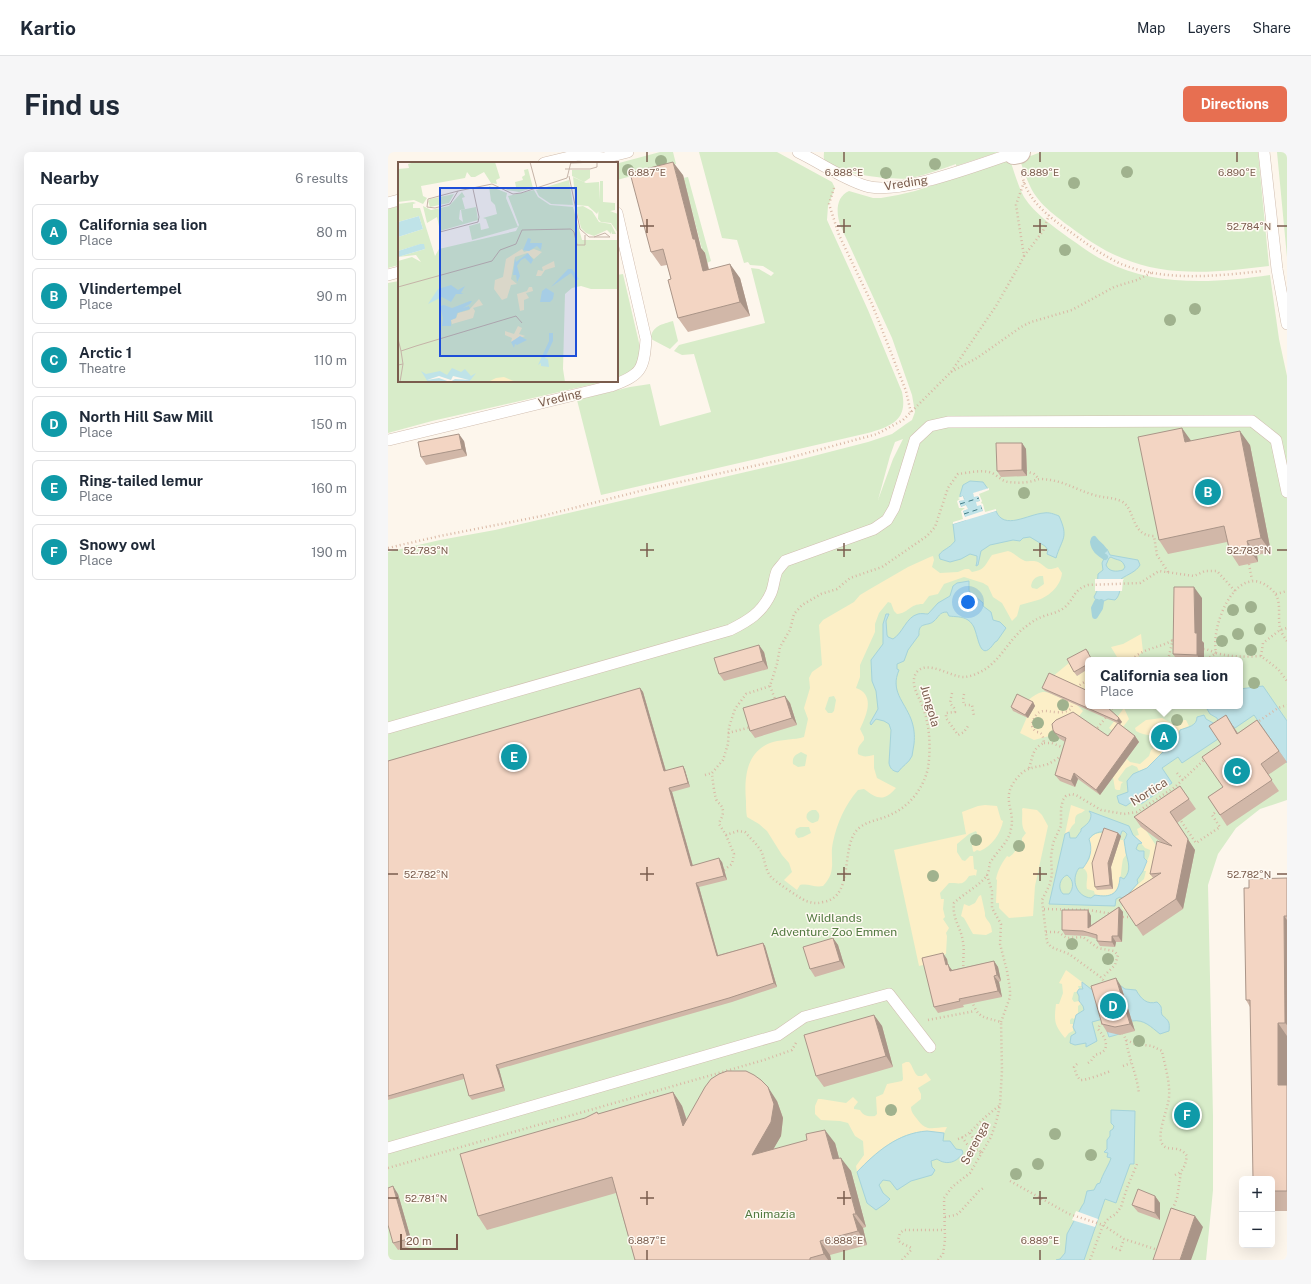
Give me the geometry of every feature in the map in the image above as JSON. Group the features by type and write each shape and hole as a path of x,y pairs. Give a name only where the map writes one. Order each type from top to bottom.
{"lane":[{"path":"548,162 578,155 605,160 628,152"},
{"name":"Vreding","path":"798,152 817,161 838,174 868,186 891,188 925,181 1017,153"},
{"path":"1264,152 1277,269 1287,324"},
{"path":"388,203 398,200"},
{"name":"Vreding","path":"389,440 611,386 629,380 638,373 645,360 646,339 618,217"},
{"path":"388,275 398,272"},
{"path":"388,728 730,630 743,623 755,616 765,604 771,593 777,571 785,561 874,529 887,520 894,508 914,440 930,426 948,422 1252,421 1276,440 1287,492"},
{"path":"388,1148 778,1035 804,1017 889,994 930,1046"}],"path":[{"path":"1017,153 1027,190 1038,205 1076,236 1104,255 1121,264 1139,270 1171,275 1202,276 1230,275 1277,269"},
{"path":"838,174 830,204 839,235 872,304 906,391 911,413"},
{"path":"1024,182 1016,205 1024,256"},
{"path":"388,548 542,516 648,489 781,460 877,434 903,420 951,372 996,306 1024,256 1043,231 1049,215"},
{"path":"951,372 977,358 1021,327 1031,322 1072,310 1114,287 1137,280 1154,272"},
{"path":"1026,471 1034,474 1039,479"},
{"path":"777,707 770,686 777,664 780,647 790,630 794,614 802,605 821,594 837,589 850,578 882,567 928,536 935,527 948,488 958,474 984,472 991,473 1007,481 1025,482 1039,479 1057,480 1095,496 1116,499 1126,503 1130,510 1134,525 1150,536 1158,536"},
{"path":"991,473 996,472"},
{"path":"1154,536 1157,555 1168,572"},
{"path":"1249,564 1252,580"},
{"name":"Jungola","path":"726,835 738,831 745,832 760,851 771,877 801,899 814,904 828,902 838,895 844,881 851,842 855,831 865,823 892,814 908,804 919,789 928,769 930,740 928,720 915,690 914,682 916,673 923,668 932,668 964,677 976,674 996,661 1023,628 1037,619 1064,608 1080,587 1091,584 1140,583 1159,572 1194,576 1205,572 1217,572 1235,591"},
{"path":"1216,653 1215,639 1221,613 1226,602 1235,591 1252,580 1260,581 1272,589 1276,594 1279,602 1280,630 1287,641"},
{"path":"1276,594 1287,591"},
{"path":"1261,656 1263,643 1280,630 1287,628"},
{"path":"1169,657 1173,635"},
{"path":"1135,657 1143,650 1157,648 1173,640"},
{"path":"1202,649 1226,656 1261,656 1278,669 1287,681"},
{"path":"1210,657 1216,653"},
{"path":"1074,693 1081,684 1085,682"},
{"path":"705,775 712,773 723,760 728,744 729,727 735,708 746,694 770,686"},
{"path":"952,693 950,703 955,712 946,713 946,718 958,735 964,732 968,726"},
{"path":"964,694 964,705 972,705 974,716"},
{"path":"1044,743 1042,734 1040,732 1036,732 1032,728 1032,723 1035,716 1044,710 1057,713 1066,712 1071,709 1073,699"},
{"path":"1250,727 1278,708 1287,705"},
{"path":"1094,732 1112,709"},
{"path":"728,734 752,727"},
{"path":"964,971 962,957 964,950 963,941 953,911 954,903 987,875 990,864 995,855 1009,836 1011,829 1009,799 1011,786 1018,776 1029,768 1048,764 1070,750 1052,743 1038,745 1034,749 1029,768"},
{"name":"Nortica","path":"1109,990 1102,978 1069,954 1051,947 1047,942 1043,896 1050,884 1052,874 1051,857 1053,843 1061,826 1061,808 1063,800 1066,796 1072,794 1101,810 1131,814 1142,809 1175,787 1201,762 1212,754"},
{"path":"712,773 717,802 721,804 723,809 723,816 719,824 726,835 734,854 732,864 724,870"},
{"path":"1177,773 1183,780"},
{"path":"1142,809 1146,815"},
{"path":"1175,812 1196,843 1220,827 1212,814 1217,811"},
{"name":"Serenga","path":"938,1260 943,1254 945,1230 944,1198 952,1187 970,1173 982,1154 991,1137 1000,1104 1002,1070 1001,1022 1010,997 1010,988 1008,971 1000,944 1001,924 992,908 992,891 987,875"},
{"path":"1044,909 1089,910 1109,913 1121,918 1130,917"},
{"path":"1046,932 1057,932 1067,938 1083,937"},
{"path":"1082,933 1083,937 1098,948 1114,951 1118,956 1115,964 1102,978"},
{"path":"970,996 975,1011 982,1016 1001,1022"},
{"path":"912,1022 975,1011"},
{"path":"1088,1063 1095,1055 1105,1050 1105,1040 1098,1029 1100,1024 1104,1022"},
{"path":"1123,1033 1138,1084 1139,1094"},
{"path":"1126,1040 1135,1044 1152,1046 1162,1051 1170,1094 1162,1124 1161,1141 1162,1145 1166,1148 1184,1151 1187,1156 1185,1165 1181,1172 1181,1180 1177,1198 1170,1215"},
{"path":"1123,1066 1131,1063"},
{"path":"1077,1064 1074,1067 1075,1071 1080,1080 1083,1081 1111,1072"},
{"path":"958,1139 970,1133 1000,1104"},
{"path":"605,1106 607,1113"},
{"path":"970,1133 982,1154"},
{"path":"962,1137 967,1144 982,1154"},
{"path":"1090,1260 1103,1225 1109,1218 1116,1214 1121,1207 1137,1164"},
{"path":"1175,1174 1181,1172"},
{"path":"1010,1181 1069,1214 1103,1225 1124,1239 1158,1250"},
{"path":"945,1217 958,1213 985,1186"},
{"path":"902,1260 911,1250 909,1246 898,1240 900,1234 904,1230 945,1230"},
{"path":"1112,1247 1120,1250 1124,1239"},
{"path":"1156,1255 1160,1243"}],"green space":[{"path":"660,152 673,152 676,164 618,180 619,163"},
{"path":"699,152 777,152 832,182 835,188 828,206 827,220 868,310 902,392 903,409 896,420 891,424 868,433 601,495 577,400 630,387 650,384 660,426 711,412 694,354 682,355 674,351 679,345 765,323 751,268 759,269 771,276 774,273 763,266 750,265 748,262 744,263 737,240 722,238"},
{"path":"824,152 999,152 956,166 956,164 922,175 903,179 866,176 840,170 831,166 825,161"},
{"path":"1041,152 1258,152 1269,266 1214,271 1176,271 1158,269 1110,253 1057,217 1044,206 1034,193 1027,180 1020,160"},
{"path":"1277,152 1287,152 1287,257"},
{"name":"Wildlands Adventure Zoo Emmen","path":"1008,161 1011,163 1018,184 1028,203 1057,229 1105,261 1144,275 1186,281 1228,280 1270,275 1279,339 1287,376 1287,800 1260,809 1236,828 1218,854 1208,885 1213,1116 1213,1190 1206,1260 388,1260 388,552 440,540 495,530 802,459 868,442 892,434 912,420 915,412 912,395 892,338 841,227 838,217 838,207 841,197 849,191 873,198 898,195","holes":["903,439 893,459 878,500 895,442"]},
{"path":"688,177 711,261 707,263 683,178"},
{"path":"398,206 398,265 388,268 388,209"},
{"path":"623,274 640,347 640,355 635,369 618,378 618,275"},
{"path":"398,281 398,382 603,382 432,421 388,433 388,283"},
{"path":"673,321 678,341 670,349 651,339 655,328"}],"sand":[{"path":"1008,551 1023,560 1038,562 1049,569 1058,567 1062,573 1060,582 1047,596 1020,605 1017,616 1012,621 1002,603 993,597 988,586 964,577 944,584 938,594 929,596 923,604 915,605 901,613 897,614 891,603 888,602 879,613 875,624 875,632 860,665 860,677 856,688 862,691 866,696 868,706 860,729 864,740 859,746 858,754 862,756 874,755 874,768 877,778 896,788 888,795 880,798 864,789 858,790 845,808 837,828 832,848 832,870 828,880 823,886 800,885 797,890 784,880 792,872 789,863 782,855 767,831 747,817 746,783 749,766 757,751 773,742 804,737 808,719 804,708 810,688 809,678 812,672 822,665 819,625 823,620 854,602 860,595 908,567 930,557 933,556 934,560 932,567 940,573 958,572 965,569 969,569 972,572 980,570 992,555","holes":["1038,576 1043,576 1044,584 1037,589 1032,588 1031,586 1033,580","834,696 836,700 834,711 832,713 828,713 825,709 829,697","801,752 807,755 805,766 798,767 793,764 796,755","816,810 819,815 818,821 813,823 808,821 806,817 809,811","800,827 809,827 811,833 798,838 795,834 796,829"]},
{"path":"1141,634 1143,652 1138,657 1117,657 1111,647 1123,644"},
{"path":"1069,663 1077,676 1085,671 1085,695 1075,703 1083,711 1071,726 1057,734 1034,740 1020,733 1027,717 1028,718 1035,706 1027,701 1033,696 1042,692 1050,693 1066,700 1052,677"},
{"path":"1124,709 1129,719 1117,735 1109,728"},
{"path":"1162,718 1175,725 1186,720 1189,726 1180,730 1177,739 1173,736 1169,737 1169,743 1172,748 1163,752 1147,768 1139,771 1137,767 1132,765 1126,768 1118,779 1119,781 1123,782 1120,790 1115,789 1113,777 1127,759 1130,762 1140,764 1149,756 1151,750 1162,741 1157,737 1139,733 1135,728 1146,720"},
{"path":"985,805 997,806 1001,820 1003,821 1000,830 995,839 980,851 973,851 971,839 976,836 976,831 969,834 957,844 957,852 962,860 965,861 970,856 973,856 974,869 977,870 976,876 969,876 963,883 949,883 940,893 941,899 944,899 943,909 945,917 943,919 949,928 946,933 946,954 935,957 936,962 919,966 894,850 966,834 962,812"},
{"path":"1071,805 1085,810 1077,815 1075,823 1068,833 1065,834"},
{"path":"1023,808 1037,810 1042,815 1048,826 1035,886 1033,916 1009,918 999,908 999,903 996,903 996,879 1003,862 1007,856 1011,856 1026,833 1022,824"},
{"path":"1143,826 1163,856 1156,891 1125,911 1122,908 1124,899 1128,893 1144,879 1146,871 1143,871 1150,853 1150,850 1145,848 1135,836 1139,835 1137,829"},
{"path":"1106,832 1119,840 1124,840 1126,855 1123,859 1120,880 1116,891 1104,896 1095,895 1094,891 1087,889 1087,872 1083,868 1090,858 1089,839 1095,834"},
{"path":"981,895 985,916 992,928 992,932 986,935 973,934 964,918 961,916 964,904 969,906 975,903"},
{"path":"1066,970 1082,982 1082,986 1078,986 1079,989 1077,992 1074,992 1072,999 1074,1002 1079,1001 1082,1003 1078,1006 1078,1013 1074,1019 1072,1018 1070,1020 1070,1024 1073,1024 1073,1031 1065,1038 1057,1026 1055,1015 1056,1004 1059,1004 1063,993 1062,984 1059,983"},
{"path":"909,1062 918,1076 922,1076 926,1073 931,1080 918,1088 921,1094 921,1099 911,1107 913,1113 927,1128 947,1127 944,1133 919,1132 893,1141 877,1153 857,1172 856,1166 864,1155 863,1141 855,1136 848,1123 821,1120 815,1114 815,1106 818,1099 846,1103 853,1097 858,1102 854,1109 860,1110 866,1116 875,1116 877,1114 876,1097 883,1094 887,1084 902,1081 902,1064"}],"water":[{"path":"970,481 983,482 988,489 973,494 978,495 980,501 977,502 981,505 984,514 996,511 1000,517 1010,521 1046,513 1052,513 1059,516 1064,529 1064,538 1056,558 1047,554 1048,550 1045,546 1030,537 1023,538 1020,541 1013,540 990,545 981,551 978,565 976,566 977,556 970,554 961,559 950,562 940,559 939,555 955,541 953,524 966,520 963,511 967,509 966,505 961,507 959,501 964,499 963,496 960,497 963,485"},
{"path":"1107,549 1110,555 1138,560 1140,565 1134,571 1121,579 1119,593 1115,600 1108,599 1099,602 1094,597 1097,591 1098,574 1103,570 1102,563 1105,556 1103,551","holes":["1109,558 1122,562 1125,567 1123,570 1113,571 1107,567 1106,565"]},
{"path":"969,581 969,591 991,612 993,620 1000,622 1006,628 997,641 987,651 981,648 975,629 968,620 949,616 947,612 939,615 932,623 924,625 920,628 919,635 908,650 904,661 897,664 897,669 899,670 896,684 897,690 914,728 914,744 911,758 898,772 894,771 889,763 891,730 889,724 876,719 871,725 870,723 878,709 876,691 872,681 871,660 883,644 883,624 886,614 889,614 886,621 887,635 893,639 910,618 919,614 928,614 938,603 950,596 953,586 957,583"},
{"path":"1263,686 1287,721 1287,763 1254,715 1235,728 1233,726 1218,739 1182,763 1178,757 1162,768 1172,783 1141,804 1137,798 1126,806 1119,803 1117,796 1128,792 1127,781 1133,774 1147,768 1163,752 1176,746 1180,730 1192,726 1197,720 1197,717 1204,715 1206,719 1215,724 1218,721 1217,718 1210,714 1207,709 1243,709 1243,689"},
{"path":"1089,811 1129,826 1133,835 1142,843 1138,844 1136,849 1139,851 1144,851 1144,858 1147,861 1137,880 1138,883 1124,899 1120,897 1116,899 1115,906 1049,904 1065,834 1069,832 1070,838 1076,838 1081,829 1089,821 1091,814","holes":["1122,831 1127,834 1124,840 1129,866 1126,876 1124,879 1120,877 1118,887 1113,894 1106,896 1095,895 1091,898 1082,895 1076,887 1075,878 1079,868 1083,868 1089,858 1091,851 1089,839 1099,832 1107,832 1120,836","1067,875 1072,882 1071,892 1069,894 1063,894 1060,889 1060,883"]},
{"path":"1082,982 1096,994 1121,986 1125,989 1136,990 1147,1002 1157,1002 1159,1004 1162,1015 1168,1022 1169,1031 1160,1034 1144,1022 1132,1021 1123,1033 1109,1037 1103,1019 1092,1022 1097,1041 1086,1047 1086,1043 1075,1045 1070,1043 1071,1036 1076,1033 1073,1027 1076,1015 1084,1010 1079,1001 1077,992 1079,989 1083,989"},
{"path":"1111,1110 1135,1111 1134,1164 1130,1164 1116,1203 1105,1199 1084,1260 1056,1260 1060,1259 1065,1253 1067,1234 1084,1203 1087,1191 1094,1190 1097,1184 1100,1183 1111,1158 1107,1157 1108,1153 1104,1152 1107,1149 1107,1140 1110,1136 1110,1131 1114,1126 1111,1123"},
{"path":"927,1131 944,1133 943,1141 950,1141 956,1149 962,1150 963,1153 955,1161 948,1163 937,1159 931,1161 932,1167 935,1170 932,1175 911,1181 897,1190 890,1181 883,1180 879,1185 883,1193 890,1199 876,1210 867,1203 857,1172 872,1157 888,1145 906,1135"}],"pier":[{"path":"989,488 989,490 979,494 982,501 981,503 983,504 985,512 996,509 996,511 953,524 953,522 963,519 961,511 965,508 959,508 957,501 960,499 958,498 963,496 964,500 959,501 961,507 966,505 968,509 963,511 965,517 983,511 981,505 977,506 976,502 980,501 978,496 974,497 973,493"},
{"path":"1095,579 1124,579 1122,591 1095,591"},
{"path":"1076,1211 1098,1219 1095,1227 1072,1220"}],"building":[{"path":"673,162 703,271 730,264 740,302 678,318 668,280 671,279 663,249 651,252 630,173"},
{"path":"1182,428 1185,442 1240,431 1261,538 1247,541 1249,549 1230,552 1224,526 1159,540 1138,437"},
{"path":"459,434 462,449 421,457 418,442"},
{"path":"996,443 1022,443 1022,470 997,471"},
{"path":"1174,587 1194,587 1197,655 1173,654"},
{"path":"759,645 763,661 719,674 714,658"},
{"path":"1086,649 1090,657 1085,657 1085,666 1074,672 1067,659"},
{"path":"1049,673 1085,690 1085,707 1042,688"},
{"path":"640,688 664,771 683,766 688,783 669,788 691,866 719,858 724,876 696,883 717,956 763,943 774,983 729,998 496,1065 503,1087 469,1096 463,1074 388,1096 388,761"},
{"path":"1017,694 1033,702 1025,715 1011,707"},
{"path":"785,696 792,718 750,731 743,708"},
{"path":"1090,709 1109,709 1119,718 1117,721"},
{"path":"1073,712 1108,736 1118,723 1135,736 1096,790 1074,773 1071,781 1055,775 1066,738 1055,733 1052,724 1056,720"},
{"path":"1226,715 1237,734 1257,720 1279,751 1261,764 1272,780 1220,815 1208,797 1223,787 1202,757 1221,744 1209,726"},
{"path":"1180,786 1189,799 1170,812 1188,839 1176,899 1136,926 1119,900 1161,873 1150,874 1157,841 1172,846 1134,817"},
{"path":"1104,828 1118,833 1108,863 1110,885 1095,887 1092,863"},
{"path":"1287,878 1287,916 1284,916 1285,1023 1278,1023 1278,1085 1287,1085 1287,1191 1275,1191 1275,1176 1253,1176 1250,1000 1246,1000 1244,888 1249,888 1249,879"},
{"path":"1119,907 1118,936 1112,936 1112,942 1097,941 1097,935 1083,931 1062,930 1062,910 1088,910 1088,928"},
{"path":"833,938 840,961 810,969 803,947"},
{"path":"943,953 946,965 948,964 950,971 994,961 997,975 994,976 998,991 959,999 960,1001 934,1007 922,958"},
{"path":"1116,978 1130,1024 1115,1027 1102,1024 1091,986"},
{"path":"874,1015 886,1056 816,1076 804,1035"},
{"path":"727,1071 746,1071 754,1075 768,1087 774,1104 771,1122 752,1155 807,1140 806,1134 825,1130 833,1159 841,1158 856,1214 853,1214 858,1231 820,1241 824,1254 810,1258 810,1260 635,1260 612,1177 478,1216 460,1154 585,1118 597,1112 598,1114 673,1092 683,1126 711,1079"},
{"path":"393,1186 408,1239 393,1243 388,1225 388,1188"},
{"path":"1138,1189 1155,1196 1155,1213 1132,1205"},
{"path":"1171,1208 1195,1216 1180,1260 1153,1260"}],"waterway":[{"path":"1104,550 1094,539 1093,542 1096,549 1105,557"},
{"path":"1097,602 1094,608 1095,616 1100,608 1101,602"}],"ferry route":[{"path":"960,504 979,498"},
{"path":"964,514 982,508"}],"place":[{"name":"Vlindertempel","path":"1208,492"},
{"name":"California sea lion","path":"1164,737"},
{"name":"Ring-tailed lemur","path":"514,757"},
{"name":"Arctic 1","path":"1237,771"},
{"name":"North Hill Saw Mill","path":"1113,1006"},
{"name":"Snowy owl","path":"1187,1115"}],"park label":[{"name":"Animazia","path":"770,1214"}]}
